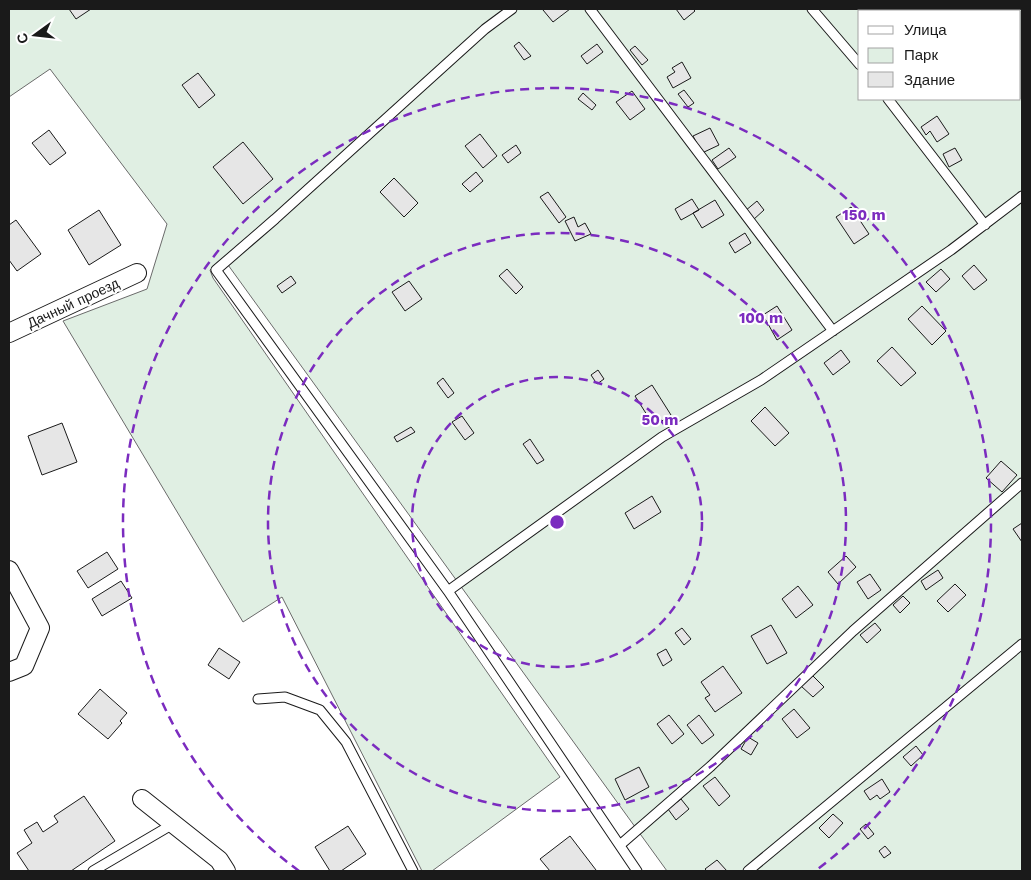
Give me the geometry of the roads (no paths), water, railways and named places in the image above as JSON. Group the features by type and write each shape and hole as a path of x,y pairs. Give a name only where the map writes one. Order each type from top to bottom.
{"street":[{"name":"Дачный проезд","path":"9,333 137,273"},
{"path":"9,570 40,628 24,666 9,672"},
{"path":"142,799 219,860 226,871"}],"lane":[{"path":"512,9 485,29 216,270 448,591 637,871"},
{"path":"590,9 833,331"},
{"path":"812,9 858,63"},
{"path":"889,100 985,225"},
{"path":"448,591 662,437 761,380 951,250 1022,196"},
{"path":"620,845 710,766 853,631 1022,483"},
{"path":"748,871 1022,644"},
{"path":"258,699 285,697 320,710 346,742 413,871"},
{"path":"93,871 172,824"}]}
